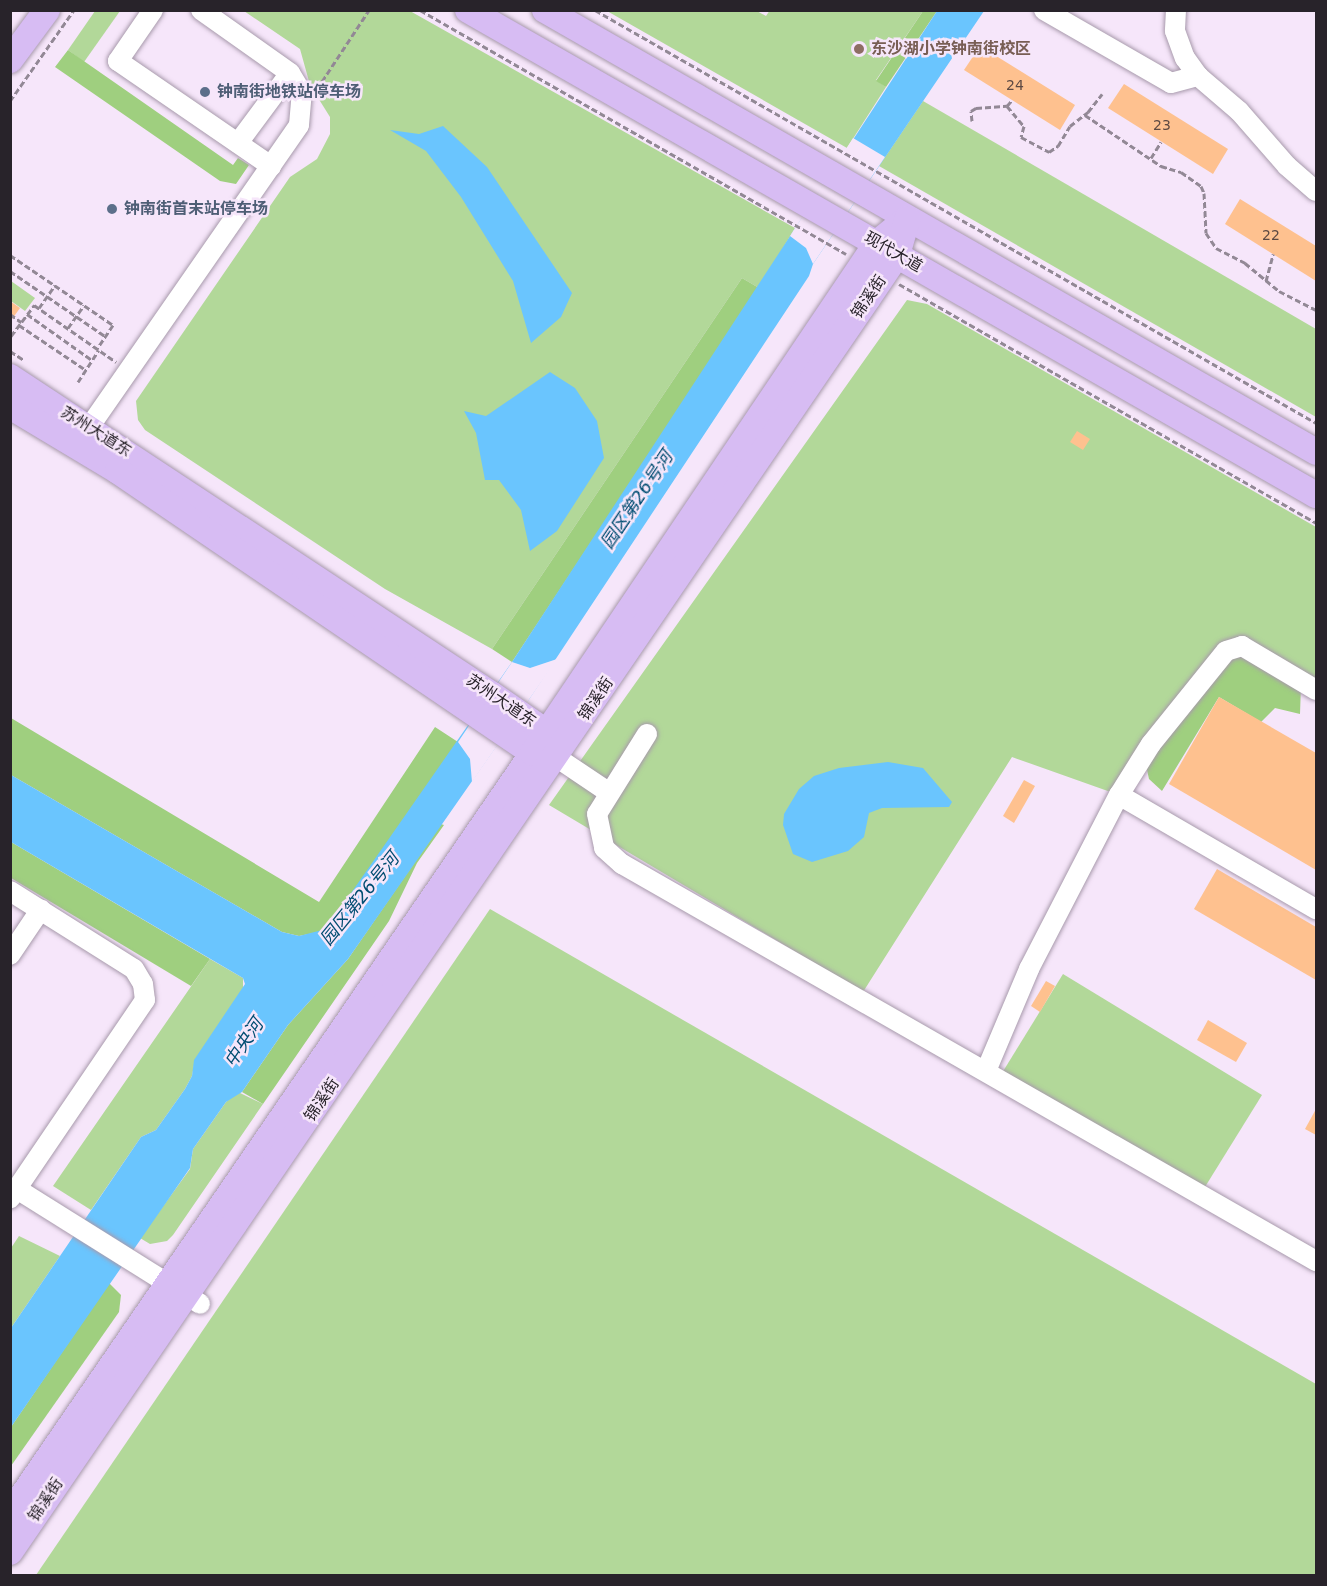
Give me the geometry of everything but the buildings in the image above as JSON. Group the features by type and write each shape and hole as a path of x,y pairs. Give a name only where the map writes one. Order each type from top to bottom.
{"main road":[{"path":"10,60 46,10"},
{"name":"现代大道","path":"468,10 880,260 1317,495"},
{"path":"545,10 1317,452"},
{"name":"锦溪街","path":"10,1552 185,1294 545,747 907,219"},
{"name":"苏州大道东","path":"10,377 83,436 545,747"},
{"name":"苏州大道东","path":"10,405 83,436"},
{"name":"锦溪街","path":"10,1514 185,1294"}],"street":[{"path":"153,10 118,61 271,166"},
{"path":"83,436 298,125 302,93 290,73 201,10"},
{"path":"1044,10 1171,83 1198,76"},
{"path":"1176,10 1178,43 1198,76 1239,111 1287,166 1317,191"},
{"path":"238,143 290,73"},
{"path":"986,1071 1029,969 1119,795 1172,717 1233,646 1242,646 1317,690"},
{"path":"647,734 608,792 597,814 598,832 604,848 622,864 1317,1262"},
{"path":"545,747 608,792"},
{"path":"1119,795 1317,909"},
{"path":"10,891 134,969 143,984 145,1000 14,1194 78,1227 185,1294"},
{"path":"10,955 41,909"}],"path":[{"path":"10,100 74,10"},
{"path":"302,93 318,88 369,10"},
{"path":"420,10 803,215 1317,523"},
{"path":"596,10 1317,423"},
{"path":"1007,106 1023,126 1021,137 1043,151 1055,150 1070,126 1085,115 1102,94"},
{"path":"972,121 971,111 976,108 1007,106 1012,100"},
{"path":"1085,115 1150,158 1201,186 1205,202 1204,225 1210,241 1266,281 1317,310"},
{"path":"1150,158 1161,142"},
{"path":"1266,281 1274,254"},
{"path":"10,255 113,325 78,382"},
{"path":"10,271 105,336"},
{"path":"39,308 55,285"},
{"path":"11,336 34,305 116,362"},
{"path":"68,328 84,305"},
{"path":"27,314 92,360"},
{"path":"10,315 86,370"}],"green space":[{"path":"755,10 766,16 770,10 923,11 876,80 886,87 847,148 607,11"},
{"path":"95,11 120,11 84,62 68,50"},
{"path":"244,11 410,11 795,228 759,288 742,278 492,649 385,589 145,430 138,420 136,401 290,177 317,159 330,134 330,117 310,85 300,49"},
{"path":"923,11 937,11 886,87 876,81"},
{"path":"68,50 233,165 238,158 249,165 236,184 220,181 55,67"},
{"path":"923,101 1316,329 1316,417 879,166"},
{"path":"742,278 759,288 512,662 492,649"},
{"path":"11,281 35,298 25,311 11,301"},
{"path":"907,300 927,304 1316,527 1316,694 1233,647 1119,795 1012,757 863,992 549,805"},
{"path":"1244,653 1301,685 1300,714 1275,708 1261,722 1219,697 1162,791 1149,779 1144,756 1221,658"},
{"path":"11,718 319,902 435,727 458,742 335,920 319,932 299,936 282,932 11,775"},
{"path":"441,824 444,825 417,863 389,921 263,1104 242,1092 288,1025 348,959"},
{"path":"11,842 210,959 191,986 11,878"},
{"path":"490,909 1316,1384 1316,1575 36,1575"},
{"path":"210,959 243,978 243,989 195,1060 192,1076 185,1089 156,1130 141,1137 91,1210 53,1186"},
{"path":"1063,974 1262,1095 1200,1195 1002,1073"},
{"path":"238,1092 263,1104 173,1235 167,1241 150,1244 140,1238 190,1169 193,1149 226,1102"},
{"path":"19,1236 60,1256 11,1328 11,1248"},
{"path":"109,1283 121,1295 119,1312 11,1466 11,1427"}],"water":[{"path":"937,11 984,11 813,264 809,276 530,698 348,959 288,1025 242,1092 226,1102 193,1149 190,1168 11,1427 11,1328 141,1137 156,1130 185,1089 192,1076 194,1060 245,984 243,978 11,842 11,775 282,932 299,936 326,929 512,662"},
{"path":"443,126 487,167 572,293 561,317 531,343 513,281 461,197 426,151 390,130 419,134"},
{"path":"550,372 575,388 597,421 604,458 557,531 530,551 521,510 499,480 485,480 476,433 464,411 486,416"},
{"path":"888,762 923,768 952,802 949,807 882,808 869,813 864,837 848,851 812,862 793,854 783,825 784,814 799,789 814,776 839,768"}],"pier":[{"path":"853,138 885,157 813,264 806,248 790,236"},
{"path":"557,659 472,782 470,759 458,742 512,662 530,668"}],"place":[{"name":"东沙湖小学钟南街校区","path":"859,49"},
{"name":"钟南街地铁站停车场","path":"205,92"},
{"name":"钟南街首末站停车场","path":"112,209"}],"water label":[{"name":"园区第26号河","path":"637,500"},
{"name":"园区第26号河","path":"360,899"},
{"name":"中央河","path":"244,1043"}]}
